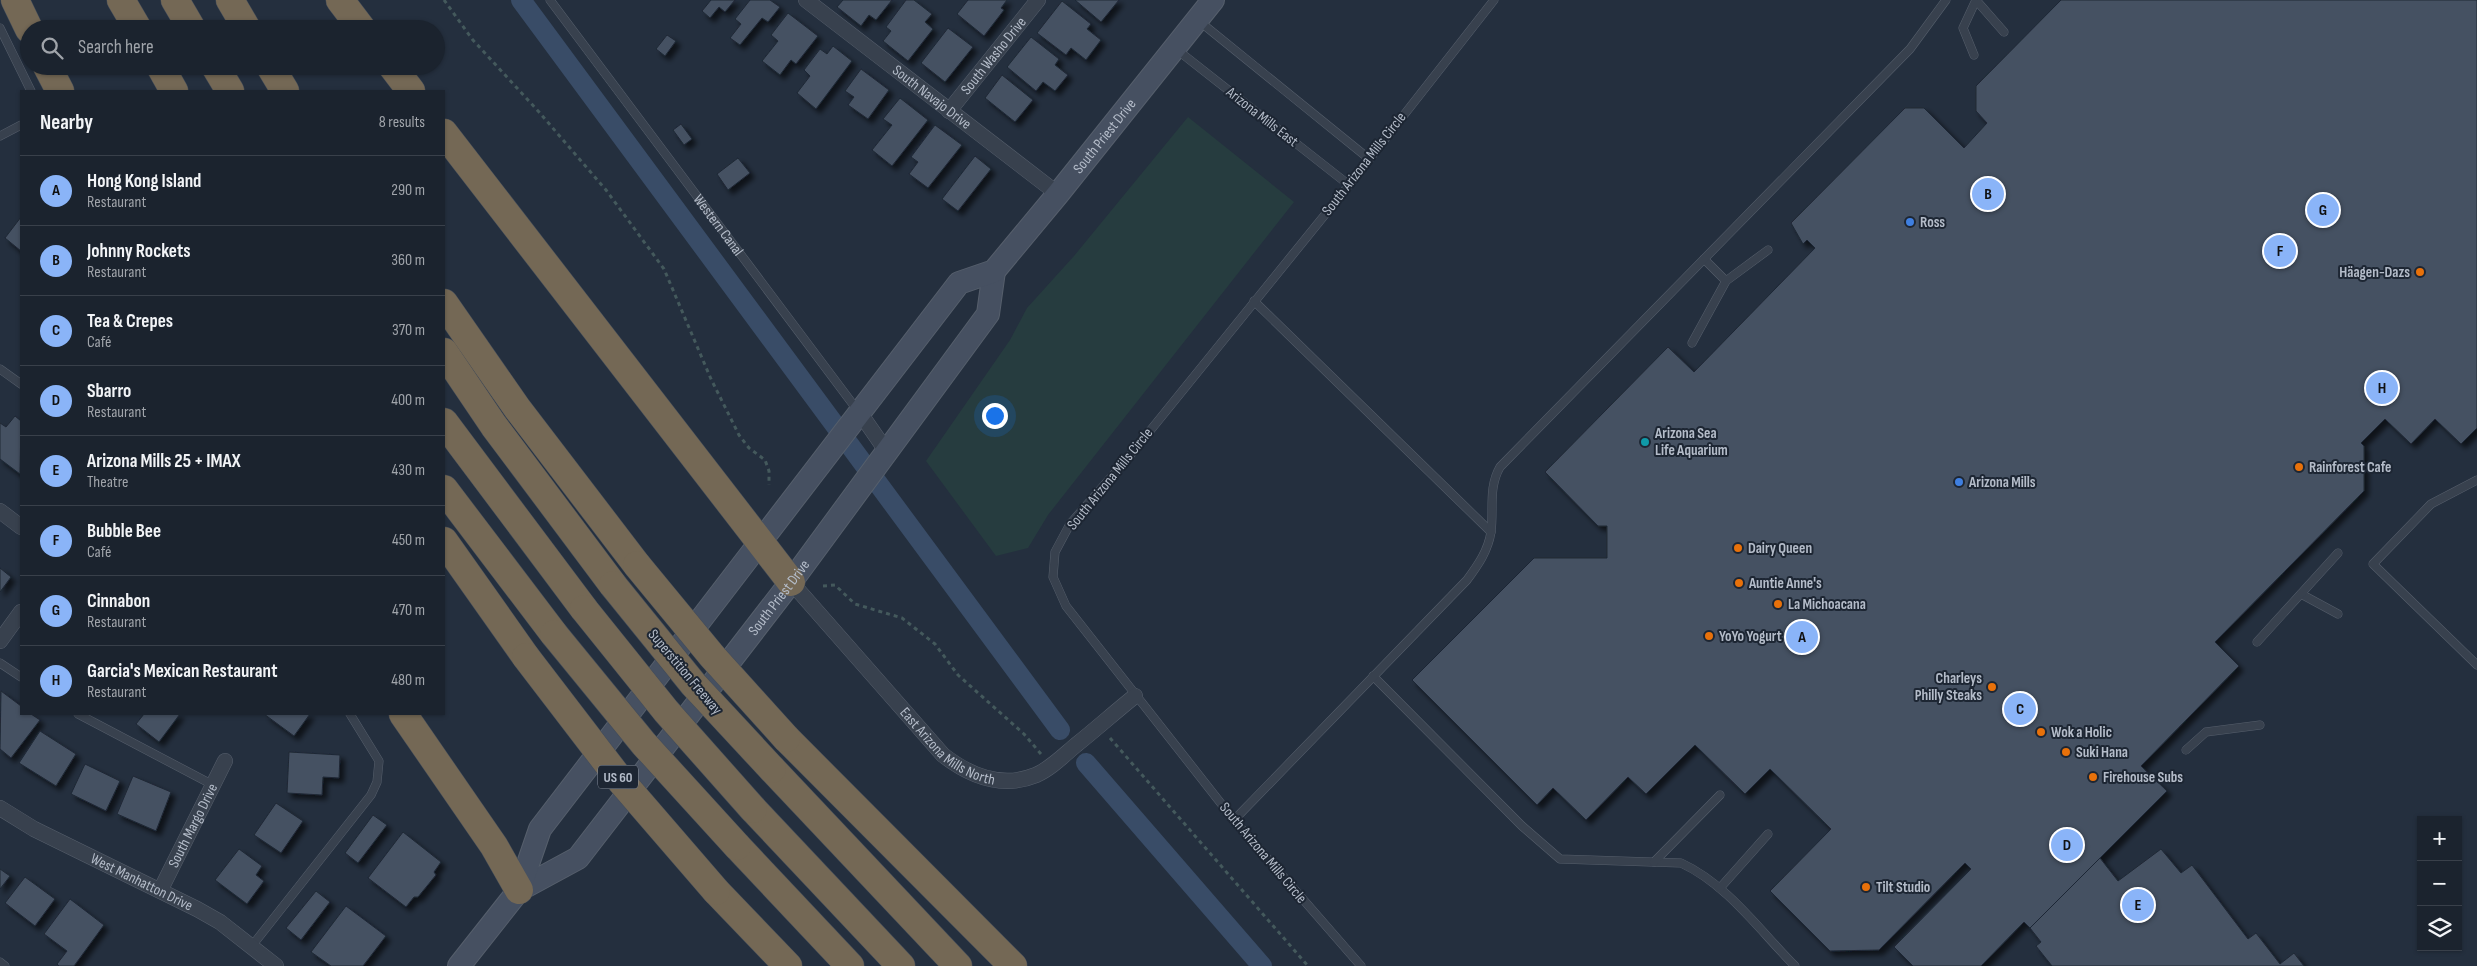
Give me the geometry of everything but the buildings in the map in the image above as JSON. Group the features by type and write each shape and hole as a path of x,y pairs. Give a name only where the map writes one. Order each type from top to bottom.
{"highway":[{"path":"15,0 25,20"},
{"path":"122,0 133,20"},
{"path":"175,0 187,20"},
{"path":"230,0 242,20"},
{"path":"340,0 355,20"},
{"path":"52,75 60,90"},
{"path":"165,75 173,90"},
{"path":"220,75 229,90"},
{"path":"399,75 410,90"},
{"path":"445,134 791,582"},
{"path":"445,305 517,408 637,565 712,656 786,738 1013,966"},
{"name":"Superstition Freeway","path":"445,353 500,434 613,585 694,685 958,966"},
{"path":"445,423 584,609 666,712 753,809 901,966"},
{"path":"445,490 554,634 644,744 850,966"},
{"name":"US 60","path":"445,542 526,657 621,781 716,891 788,966"},
{"path":"404,715 494,846 519,890"},
{"path":"772,769 935,966"}],"main road":[{"name":"South Priest Drive","path":"459,966 519,890 540,829 959,283 994,270 1176,49 1213,0"},
{"name":"South Priest Drive","path":"519,890 578,858 791,582 988,314 994,270"}],"street":[{"name":"South Navajo Drive","path":"806,0 1058,194"},
{"name":"South Washo Drive","path":"949,111 1038,0"},
{"name":"Western Canal","path":"857,416 884,455"},
{"path":"0,511 20,526"},
{"name":"East Arizona Mills North","path":"791,582 943,756 956,766 991,780 1009,781 1036,775 1054,763 1135,696"},
{"path":"0,641 20,613"},
{"name":"South Margo Drive","path":"161,889 226,761"},
{"name":"West Manhatton Drive","path":"0,808 34,828 161,889 220,922 276,966"}],"lane":[{"name":"Western Canal","path":"550,0 857,416"},
{"name":"South Arizona Mills Circle","path":"1361,966 1234,820 1066,606 1053,577 1054,552 1070,524 1128,458 1349,185 1368,158 1494,0"},
{"path":"1234,820 1467,580 1484,556 1491,532 1492,492 1500,467 1910,48 1946,0"},
{"path":"1974,55 1963,28 1976,0 2004,32"},
{"path":"1198,20 1368,158"},
{"path":"0,28 20,69"},
{"name":"Arizona Mills East","path":"1176,49 1349,185"},
{"path":"23,75 31,90"},
{"path":"0,136 20,126"},
{"path":"1692,343 1726,281 1768,250"},
{"path":"1704,259 1726,281"},
{"path":"1254,301 1491,532"},
{"path":"0,369 20,383"},
{"path":"2477,480 2430,504 2373,564 2477,666"},
{"path":"2257,642 2338,553"},
{"path":"2301,594 2338,614"},
{"path":"0,663 20,676"},
{"path":"1373,676 1522,826 1560,859 1681,863 1698,871 1720,888 1795,966"},
{"path":"80,715 213,785"},
{"path":"93,722 97,715"},
{"path":"251,947 371,795 377,782 379,761 351,715"},
{"path":"2186,750 2206,732 2260,726"},
{"path":"1654,862 1720,795"},
{"path":"1720,888 1768,834"},
{"path":"0,962 5,966"}],"path":[{"path":"444,0 472,39 539,112 606,190 664,268 711,379 739,435 749,448 765,460 769,471 769,485"},
{"path":"823,586 834,584 855,604 902,618 935,644 958,675 1054,763"},
{"path":"1095,729 1125,757 1308,966"}],"green space":[{"path":"1188,117 1294,202 1048,515 1028,548 996,556 926,461 1010,340 1027,308 1074,256"}],"waterway":[{"path":"521,0 1060,730"},
{"path":"1086,763 1262,966"}],"place":[{"name":"Johnny Rockets","path":"1988,194"},
{"name":"Cinnabon","path":"2323,210"},
{"name":"Ross","path":"1910,222"},
{"name":"Bubble Bee","path":"2280,251"},
{"name":"Häagen-Dazs","path":"2420,272"},
{"name":"Garcia's Mexican Restaurant","path":"2382,388"},
{"name":"Arizona Sea Life Aquarium","path":"1645,442"},
{"name":"Rainforest Cafe","path":"2299,467"},
{"name":"Arizona Mills","path":"1959,482"},
{"name":"Dairy Queen","path":"1738,548"},
{"name":"Auntie Anne's","path":"1739,583"},
{"name":"La Michoacana","path":"1778,604"},
{"name":"YoYo Yogurt","path":"1709,636"},
{"name":"Hong Kong Island","path":"1802,637"},
{"name":"Charleys Philly Steaks","path":"1992,687"},
{"name":"Tea & Crepes","path":"2020,709"},
{"name":"Wok a Holic","path":"2041,732"},
{"name":"Suki Hana","path":"2066,752"},
{"name":"Firehouse Subs","path":"2093,777"},
{"name":"Sbarro","path":"2067,845"},
{"name":"Tilt Studio","path":"1866,887"},
{"name":"Arizona Mills 25 + IMAX","path":"2138,905"}]}
